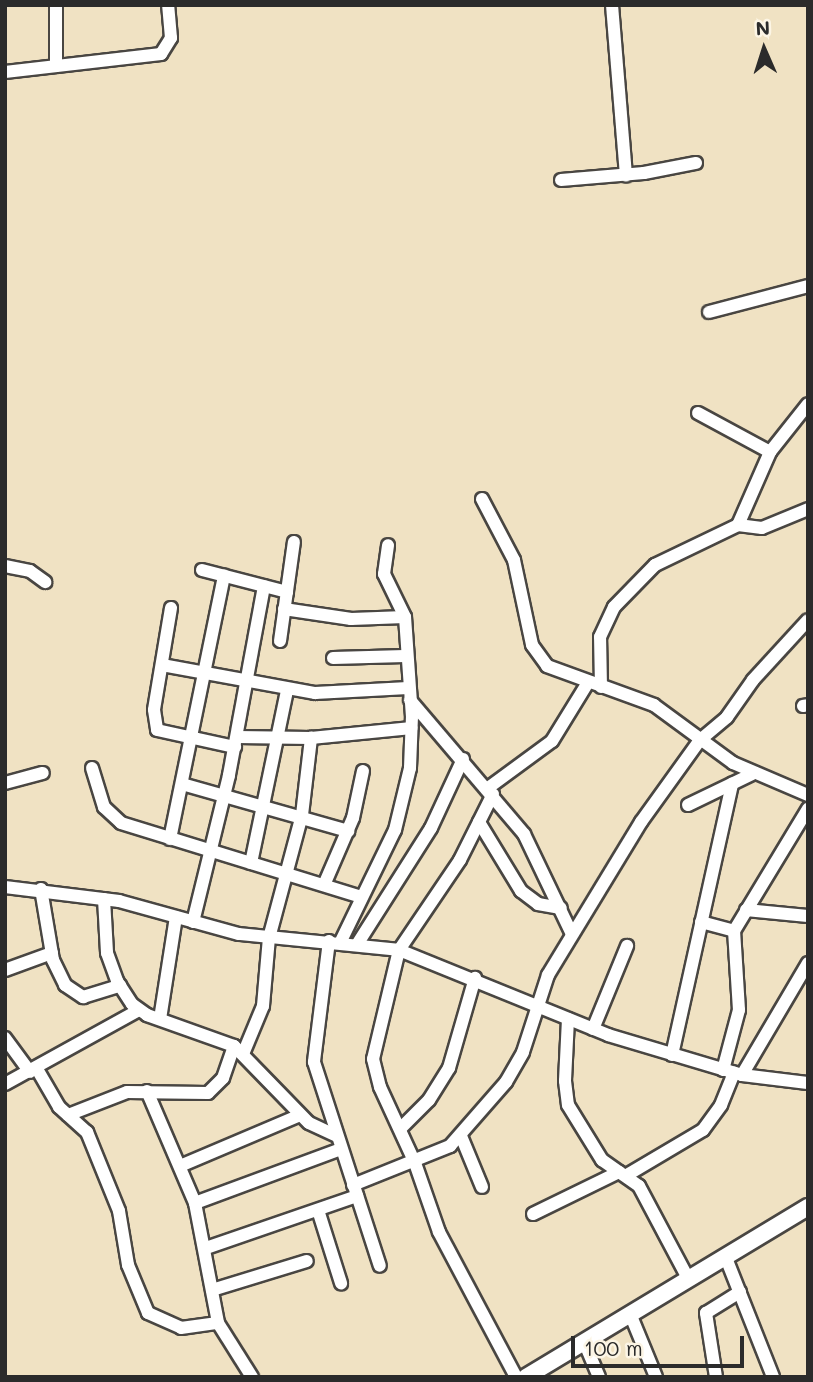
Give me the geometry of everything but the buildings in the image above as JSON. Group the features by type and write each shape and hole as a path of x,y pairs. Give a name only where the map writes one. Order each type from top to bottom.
{"main road":[{"path":"526,1377 552,1370 585,1344 808,1207"}],"street":[{"path":"56,5 56,66"},
{"path":"5,72 166,51 171,38 168,5"},
{"path":"612,5 626,175"},
{"path":"561,180 626,175 696,163"},
{"path":"709,312 808,286"},
{"path":"738,525 770,452 808,404"},
{"path":"698,413 770,452"},
{"path":"482,499 514,560 538,655 556,672 654,705 700,740 752,774 808,795"},
{"path":"601,687 600,637 614,607 655,565 738,525 762,528 808,509"},
{"path":"280,641 294,542"},
{"path":"380,1266 341,1149 313,1051 335,941 401,810 412,728 404,617 384,574 388,545"},
{"path":"5,566 30,571 45,582"},
{"path":"202,570 287,592"},
{"path":"170,839 224,575"},
{"path":"193,922 236,742 264,586"},
{"path":"171,608 153,719 157,730 192,739 236,742 412,728"},
{"path":"284,609 341,618 404,617"},
{"path":"206,1248 318,1210 439,1153 461,1136 513,1072 548,975 641,822 700,740 727,717 753,680 808,620"},
{"path":"333,658 405,656"},
{"path":"162,666 287,690 338,694 409,694"},
{"path":"516,1377 439,1232 415,1163 380,1087 373,1059 399,950 479,822 490,791 552,741 587,684"},
{"path":"251,863 287,690"},
{"path":"409,694 532,846 572,934"},
{"path":"68,1115 116,1094 147,1091 184,1095 214,1090 263,1006 269,939 275,909 290,874 302,815 311,738"},
{"path":"358,943 431,828 463,759"},
{"path":"92,768 101,800 113,818 170,839 359,896"},
{"path":"324,885 348,831 363,771"},
{"path":"5,783 43,773"},
{"path":"688,805 752,774"},
{"path":"182,784 263,803 348,831"},
{"path":"672,1055 732,784"},
{"path":"533,1214 623,1173 703,1130 721,1105 733,1073 739,1010 734,932 808,808"},
{"path":"479,822 522,891 538,904 561,908"},
{"path":"5,887 41,889 104,899 269,939 335,941 399,950 475,978 593,1029 672,1055 733,1073 808,1083"},
{"path":"41,889 52,953 65,985 77,995 89,997 120,986"},
{"path":"104,899 107,953 120,986 139,1010 239,1050 300,1115 337,1136"},
{"path":"746,910 808,916"},
{"path":"160,1019 176,917"},
{"path":"701,922 734,932"},
{"path":"593,1029 627,946"},
{"path":"5,970 52,953"},
{"path":"733,1073 803,979 808,963"},
{"path":"400,1129 429,1100 449,1068 475,978"},
{"path":"5,1084 139,1010"},
{"path":"568,1018 565,1081 568,1105 595,1151 639,1186 689,1280"},
{"path":"5,1038 34,1070 59,1107 87,1132 116,1202 128,1265 148,1313 181,1328 218,1323"},
{"path":"147,1091 195,1203 206,1248 218,1323 251,1377"},
{"path":"180,1166 300,1115"},
{"path":"461,1136 482,1187"},
{"path":"195,1203 341,1149"},
{"path":"318,1210 341,1283"},
{"path":"726,1258 773,1377"},
{"path":"212,1290 307,1261"},
{"path":"716,1377 706,1313 740,1292"},
{"path":"631,1316 656,1377"},
{"path":"585,1344 598,1377"}]}
